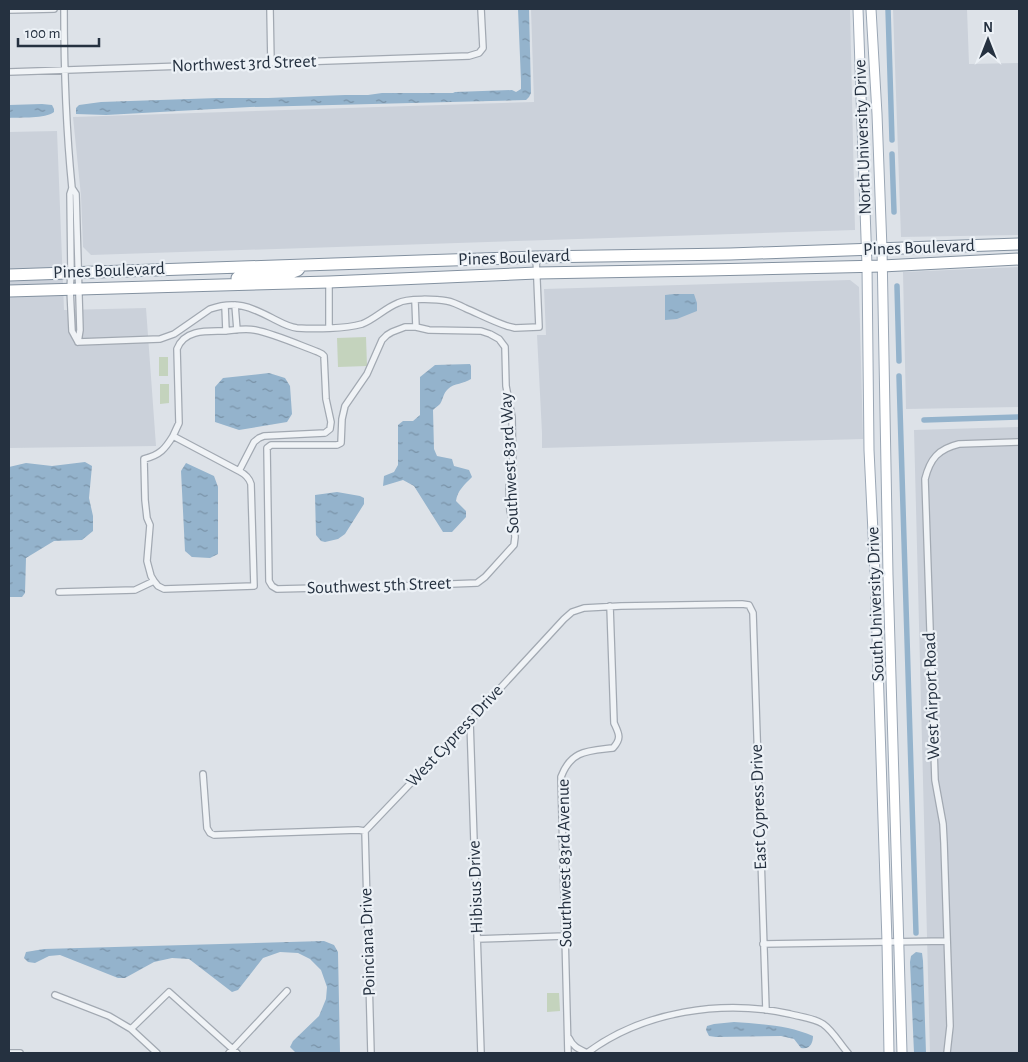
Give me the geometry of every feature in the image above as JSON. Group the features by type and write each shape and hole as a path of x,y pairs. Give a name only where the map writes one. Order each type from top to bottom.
{"highway":[{"name":"Pines Boulevard","path":"9,275 536,257 702,255 1019,244"},
{"path":"706,270 709,263 730,254"},
{"path":"995,261 1019,254"},
{"path":"636,271 644,265 687,265 698,263 702,255"},
{"name":"Pines Boulevard","path":"9,291 329,282 537,272 882,266 1019,259"},
{"path":"329,282 335,275 346,270 412,265 419,261"},
{"path":"212,285 222,280 290,273 298,270 302,265"}],"main road":[{"name":"North University Drive","path":"858,9 867,266"},
{"name":"North University Drive","path":"871,9 877,114 882,266"},
{"name":"South University Drive","path":"867,266 869,450 876,593 889,1053"},
{"name":"South University Drive","path":"882,266 888,575 902,1053"}],"street":[{"path":"9,10 54,9"},
{"path":"64,9 67,138 72,188 76,194 74,289"},
{"path":"270,9 271,63"},
{"name":"Northwest 3rd Street","path":"9,72 469,56 482,48 482,9"},
{"path":"226,331 225,306 235,305 254,309 295,328 330,328 360,325 399,302 415,300 450,301 507,326 515,328 539,327 536,257"},
{"path":"329,282 330,328"},
{"name":"Pines Boulevard","path":"74,289 72,331 78,342 160,339 174,334 210,309 225,306"},
{"path":"415,300 416,327"},
{"path":"235,305 236,330"},
{"name":"Southwest 5th Street","path":"416,327 404,327 392,332 382,340 367,374 345,406 342,419 341,443 337,445 272,445 267,448 269,581 277,589 477,583 485,577"},
{"name":"Southwest 83rd Way","path":"416,327 429,330 481,330 499,339 506,347 506,386 512,417 513,477 509,486 510,511 515,537 514,545 485,577"},
{"path":"173,436 239,471 250,479 254,586 164,589 158,586 151,576 147,561 150,525 147,518 145,500 144,459 152,457 165,448 179,423 177,349 178,344 189,335 201,331 250,330 261,332 322,354 324,359 326,399 332,422 330,429 325,432 258,438 239,471"},
{"name":"West Airport Road","path":"947,1053 950,1026 944,843 943,824 935,780 925,479 928,466 937,454 950,446 1019,442"},
{"path":"59,592 135,590 154,581"},
{"name":"West Cypress Drive","path":"365,832 572,612 584,608 610,606 749,605"},
{"name":"East Cypress Drive","path":"749,605 752,613 766,1010"},
{"name":"Sourthwest 83rd Avenue","path":"568,1053 561,777 567,764 581,753 594,749 613,748 619,738 618,730 614,723 610,606"},
{"name":"Hibisus Drive","path":"470,721 481,1053"},
{"path":"203,774 207,828 214,835 358,830 365,832"},
{"name":"Poinciana Drive","path":"365,832 371,1053"},
{"path":"478,939 565,936"},
{"path":"763,944 947,941"},
{"path":"131,1029 169,992 233,1052 287,992"},
{"path":"55,995 110,1016 131,1029 157,1053"},
{"path":"568,1036 571,1044 587,1053 624,1030 672,1015 728,1008 766,1010 822,1023 848,1053"},
{"path":"9,1053 20,1053"}],"shaded area":[{"path":"531,9 850,9 855,230 91,255 83,247 81,196 73,117 534,102"},
{"path":"893,9 967,9 969,64 1019,63 1019,235 901,237"},
{"path":"57,131 64,310 146,308 156,446 9,448 9,132"},
{"path":"1019,267 1019,407 906,409 903,272"},
{"path":"850,280 859,287 863,439 542,448 537,335 546,335 544,289"},
{"path":"1019,427 1019,1053 930,1053 914,430"}],"green space":[{"path":"366,337 367,366 338,367 337,338"},
{"path":"159,357 168,357 168,376 159,376"},
{"path":"160,384 169,384 169,403 160,404"},
{"path":"547,993 559,993 560,1011 547,1012"}],"water":[{"path":"518,9 529,9 531,93 526,100 250,107 106,115 76,114 76,108 79,105 101,102 368,95 382,93 453,93 512,90 516,92 521,89"},
{"path":"9,105 52,105 54,112 39,117 9,118"},
{"path":"694,294 697,311 677,319 665,320 665,295"},
{"path":"470,364 471,379 448,389 440,404 433,410 434,449 437,456 452,459 454,466 469,470 472,477 460,491 456,501 466,511 466,517 452,532 443,532 414,486 403,480 383,486 384,476 394,472 398,465 398,425 403,421 413,421 420,415 420,377 435,365"},
{"path":"269,373 285,378 290,386 292,414 287,422 239,430 215,422 215,387 223,378"},
{"path":"85,462 92,466 89,498 93,516 93,531 82,540 54,541 26,558 25,593 22,597 9,597 9,467 26,463 52,466"},
{"path":"186,463 214,476 218,487 218,554 210,558 192,557 185,551 181,471"},
{"path":"337,492 360,496 364,498 364,504 345,534 338,539 321,541 316,535 315,495"},
{"path":"324,941 334,945 338,952 340,1053 296,1053 290,1047 293,1041 319,1016 326,999 327,987 321,970 310,959 298,953 280,952 263,958 238,990 232,992 189,959 172,958 154,962 125,978 118,978 60,955 49,956 35,963 28,962 24,958 26,952 44,949"},
{"path":"916,952 922,953 923,961 926,1053 914,1053 910,962 911,956"},
{"path":"734,1022 794,1029 813,1036 812,1041 809,1047 801,1048 794,1039 781,1036 716,1037 709,1036 706,1030 707,1026 714,1024"}],"waterway":[{"path":"888,9 892,140"},
{"path":"892,154 894,212"},
{"path":"897,286 899,361"},
{"path":"899,376 916,933"},
{"path":"924,420 1019,417"}]}
